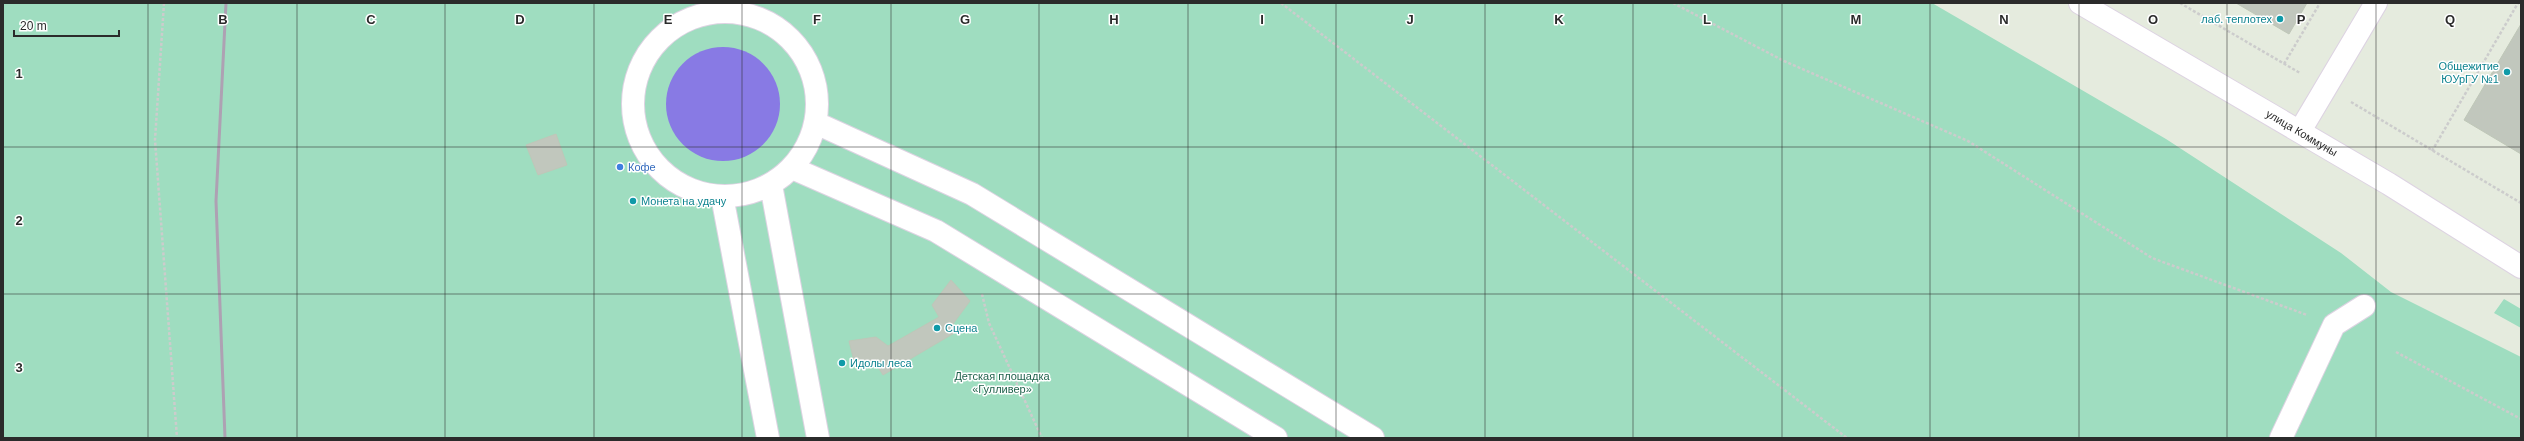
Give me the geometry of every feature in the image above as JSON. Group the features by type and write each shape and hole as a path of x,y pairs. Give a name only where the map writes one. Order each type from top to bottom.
{"street":[{"name":"улица Коммуны","path":"2080,3 2389,184 2521,267"},
{"path":"2300,131 2376,3"},
{"path":"716,7 746,13 766,21 794,42 810,66 818,94 816,123 808,147 792,168 771,185 747,194 722,196 691,190 665,174 645,151 634,121 634,90 643,61 661,36 687,19 716,7"},
{"path":"816,123 972,194 1373,438"},
{"path":"792,168 936,231 1276,438"},
{"path":"771,185 818,438"},
{"path":"722,196 768,438"},
{"path":"2281,438 2334,325 2364,306"}],"path":[{"path":"164,3 155,140 177,438"},
{"path":"1281,3 1847,438"},
{"path":"1673,3 1784,61 1968,141 2152,258 2334,325"},
{"path":"2284,64 2320,3"},
{"path":"2432,151 2518,3"},
{"path":"971,253 989,323 1042,438"},
{"path":"2396,352 2521,419"}],"green space":[{"name":"Детская площадка «Гулливер»","path":"3,3 1932,3 2166,139 2341,253 2391,292 2521,357 2521,438 3,438"},
{"path":"2504,299 2521,309 2521,328 2494,313"}],"shaded area":[{"path":"723,47 734,48 745,52 763,64 775,82 779,93 779,115 775,126 763,144 745,156 734,160 723,161 712,160 701,156 683,144 671,126 667,115 666,104 667,93 671,82 683,64 701,52 712,48"}],"building":[{"name":"лаб. теплотех","path":"2236,3 2307,3 2289,34"},
{"name":"Общежитие ЮУрГУ №1","path":"2521,24 2521,154 2464,120"},
{"path":"556,134 567,165 538,175 526,145"},
{"name":"Сцена","path":"951,280 970,301 953,324 956,332 883,375 876,364 856,369 849,341 876,337 888,346 939,317 932,305"}],"railway":[{"path":"225,438 216,201 226,3"}],"place":[{"name":"лаб. теплотех","path":"2280,19"},
{"name":"Общежитие ЮУрГУ №1","path":"2507,72"},
{"name":"Кофе","path":"620,167"},
{"name":"Монета на удачу","path":"633,201"},
{"name":"Сцена","path":"937,328"},
{"name":"Идолы леса","path":"842,363"}]}
